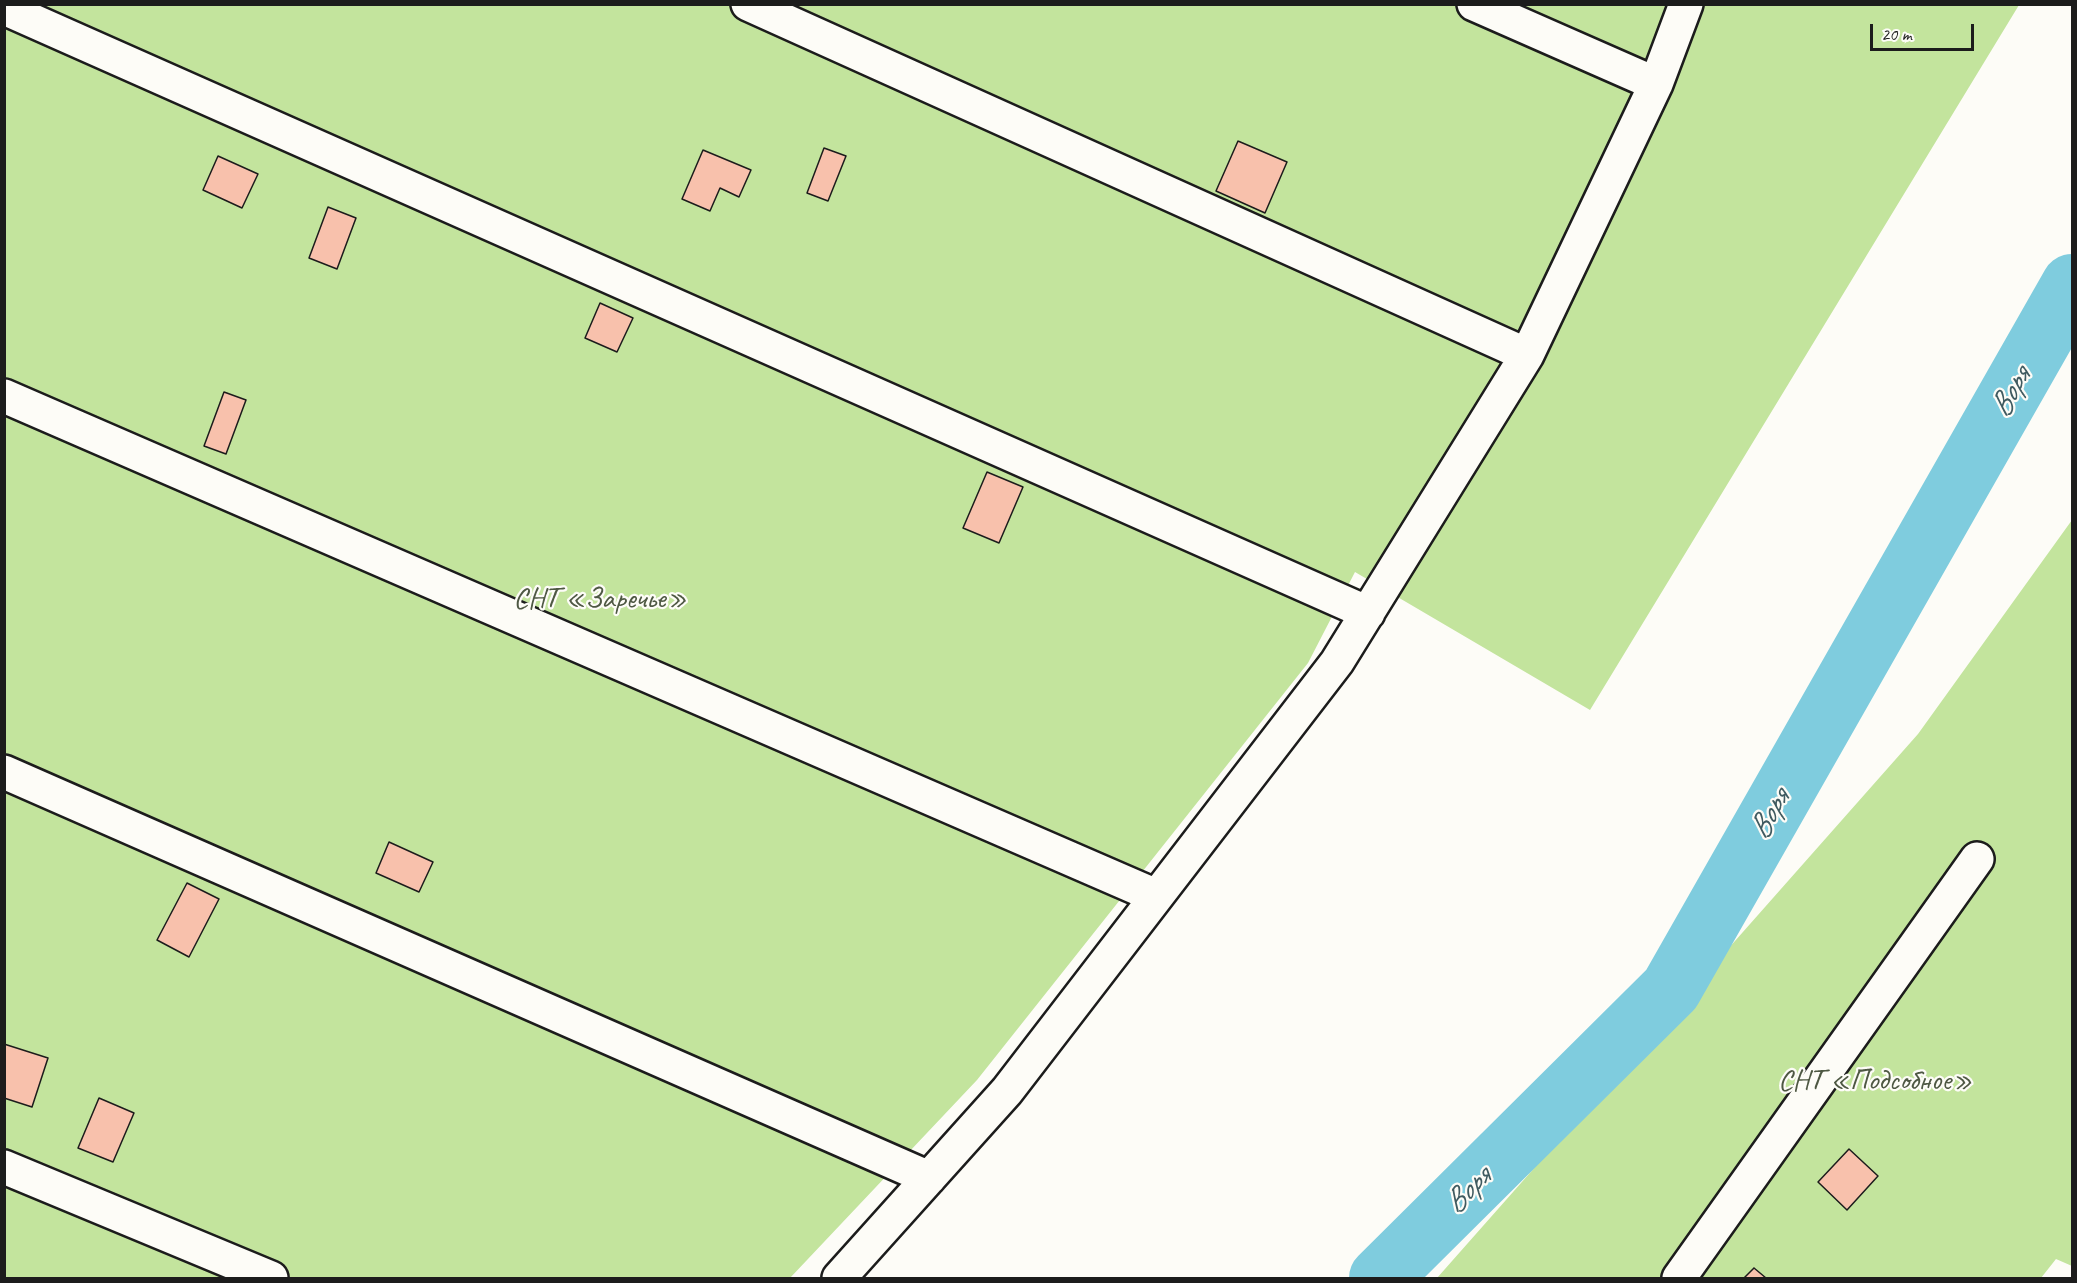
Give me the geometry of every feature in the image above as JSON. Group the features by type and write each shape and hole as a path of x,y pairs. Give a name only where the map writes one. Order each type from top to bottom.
{"street":[{"path":"748,4 1527,355"},
{"path":"1474,4 1656,84"},
{"path":"838,1278 1007,1091 1337,662 1527,355 1656,84 1686,4"},
{"path":"4,8 1368,613"},
{"path":"4,396 1156,896"},
{"path":"4,772 929,1178"},
{"path":"1678,1278 1977,859"},
{"path":"4,1167 272,1278"}],"green space":[{"name":"СНТ «Заречье»","path":"5,5 2019,5 1590,710 1355,572 1308,663 977,1080 790,1278 5,1278"},
{"name":"СНТ «Подсобное»","path":"2072,520 2072,1266 2056,1259 2041,1278 1437,1278 1918,734"}],"building":[{"path":"1238,141 1287,162 1265,213 1216,191"},
{"path":"824,148 846,156 828,201 807,193"},
{"path":"703,150 751,170 739,197 720,188 710,211 682,199"},
{"path":"218,156 258,174 242,208 203,190"},
{"path":"328,207 356,218 337,269 309,258"},
{"path":"600,303 633,318 617,352 585,338"},
{"path":"224,392 246,400 226,454 204,446"},
{"path":"987,472 1023,487 999,543 963,528"},
{"path":"389,842 433,862 419,892 376,873"},
{"path":"187,883 219,899 189,957 157,940"},
{"path":"4,1044 48,1058 32,1107 4,1098"},
{"path":"99,1098 134,1113 113,1162 78,1148"},
{"path":"1849,1149 1878,1176 1847,1210 1818,1182"},
{"path":"1754,1268 1766,1278 1744,1278"}],"waterway":[{"name":"Воря","path":"1380,1278 1671,989 2072,285"}]}
